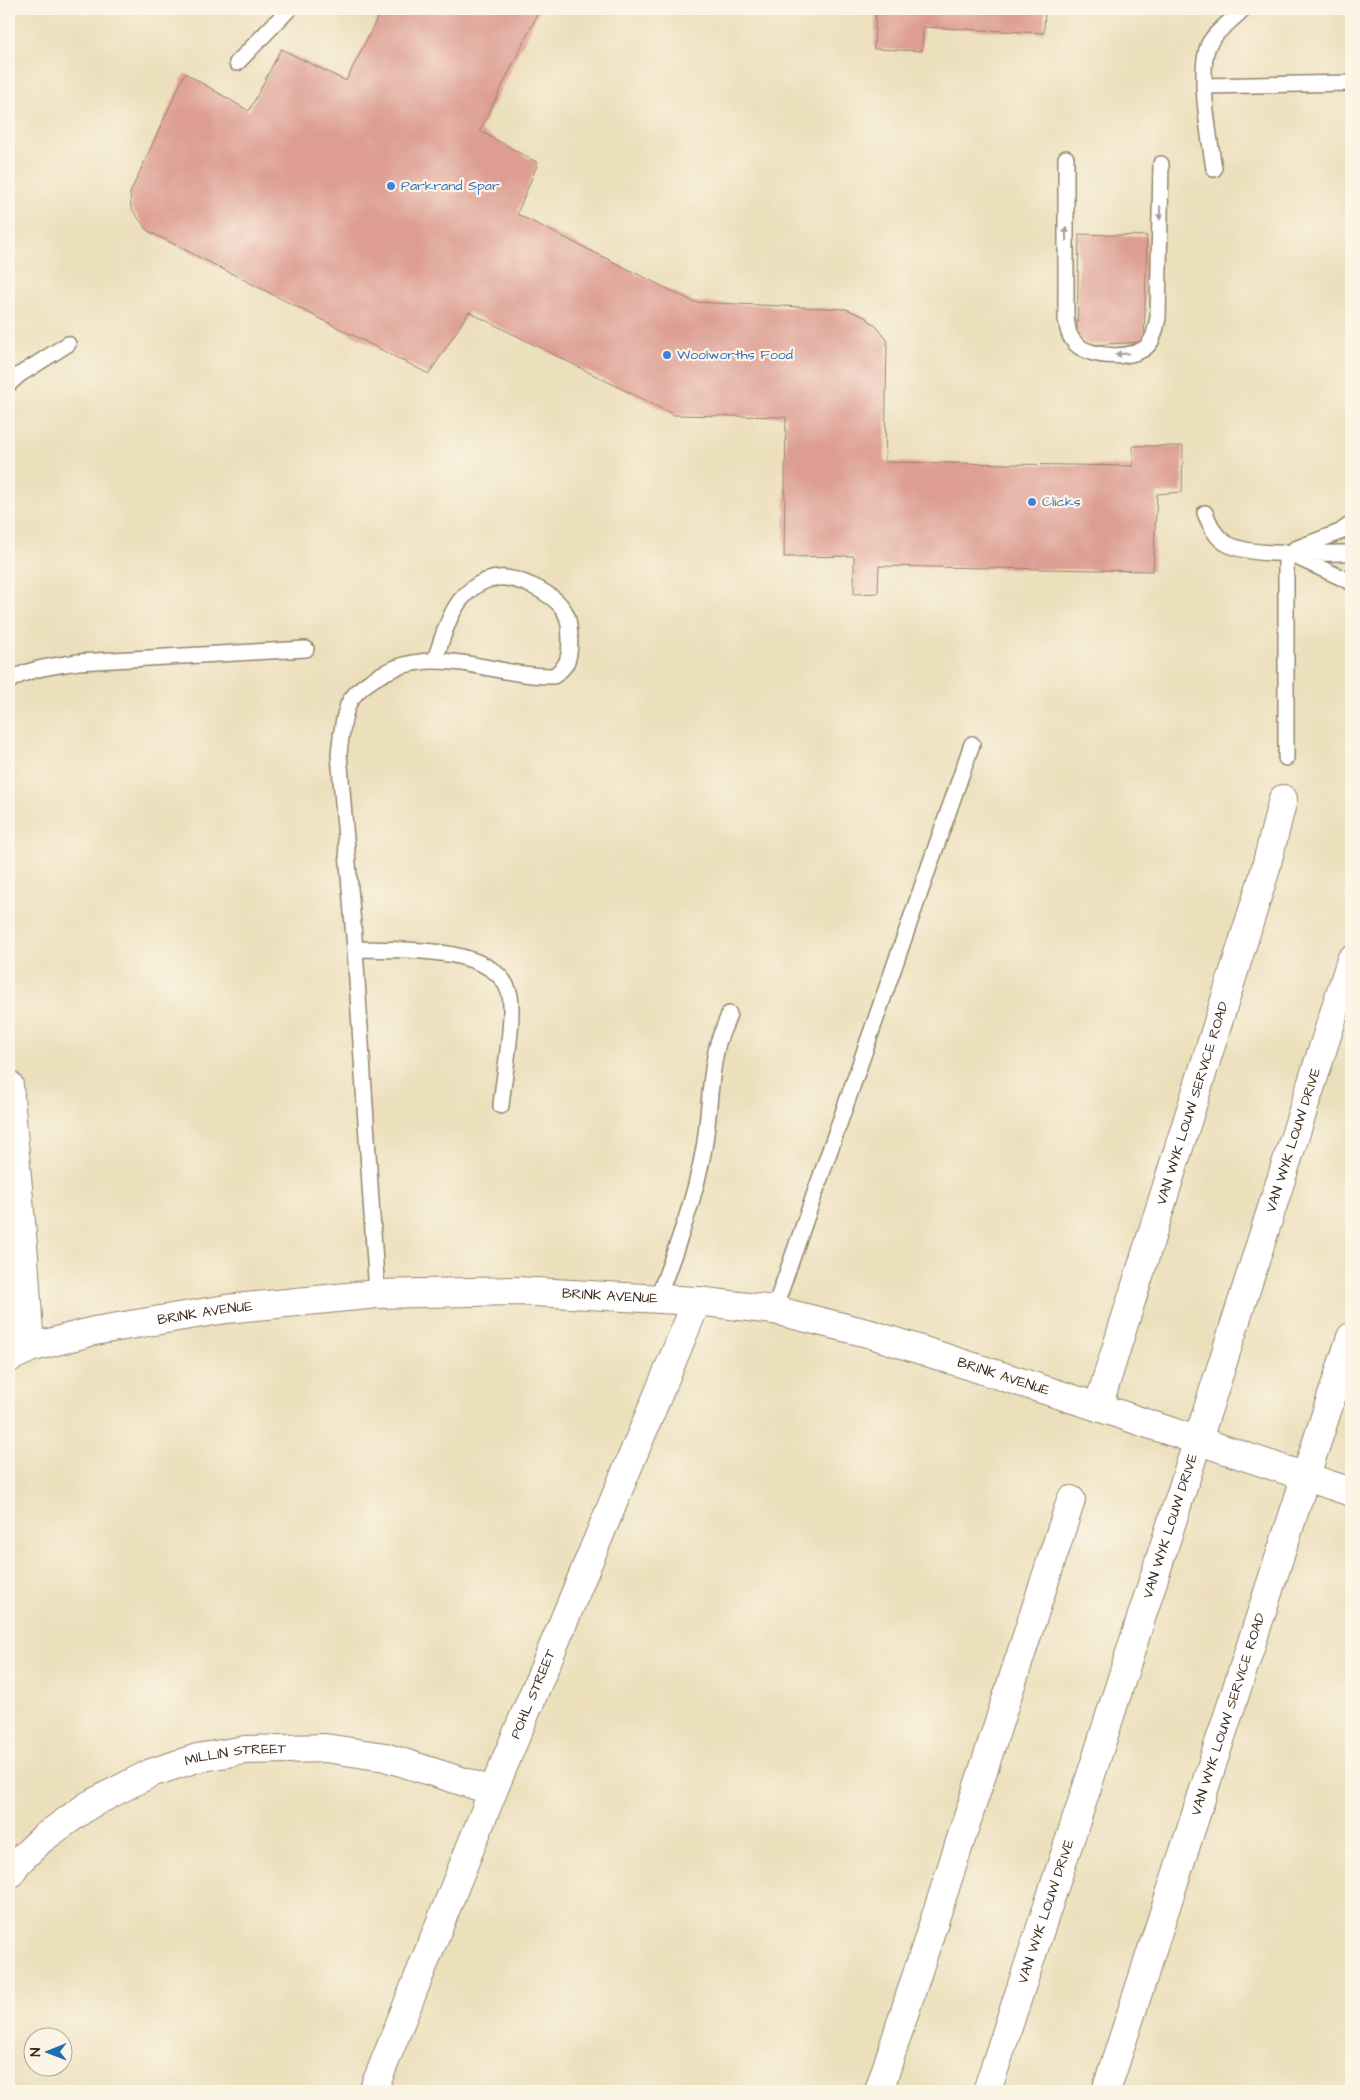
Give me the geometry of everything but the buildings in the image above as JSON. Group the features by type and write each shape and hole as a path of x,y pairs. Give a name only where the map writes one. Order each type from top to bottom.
{"street":[{"name":"VAN WYK LOUW SERVICE ROAD","path":"1098,1407 1261,884 1283,799"},
{"name":"VAN WYK LOUW DRIVE","path":"987,2091 1093,1769 1196,1441 1351,960"},
{"path":"9,1085 24,1257 19,1353"},
{"name":"BRINK AVENUE","path":"19,1353 94,1331 226,1309 377,1294 517,1291 658,1297 697,1301 774,1310 871,1334 1098,1407 1351,1492"},
{"name":"POHL STREET","path":"373,2091 493,1791 697,1301"},
{"name":"VAN WYK LOUW SERVICE ROAD","path":"1106,2091 1351,1337"},
{"path":"880,2091 1071,1500"},
{"name":"MILLIN STREET","path":"9,1875 18,1862 43,1838 89,1805 151,1772 198,1758 245,1750 325,1748 385,1757 493,1791"}],"lane":[{"path":"238,63 289,9"},
{"path":"1214,169 1204,86 1205,53 1210,42 1218,32 1243,9"},
{"path":"1204,86 1347,81 1351,96"},
{"path":"1066,158 1066,319 1069,335 1076,344 1086,352 1102,355 1126,355 1140,351 1149,344 1155,330 1158,318 1161,164"},
{"path":"9,384 19,375 68,344"},
{"path":"1205,513 1212,530 1223,541 1237,549 1264,553 1351,553"},
{"path":"1286,552 1340,532 1351,524"},
{"path":"1286,552 1351,582"},
{"path":"1286,552 1286,758"},
{"path":"377,1294 355,949 340,754 343,723 349,703 362,687 383,673 400,666 434,659 529,676 554,676 566,664 570,638 566,613 557,601 544,592 506,578 492,578 476,585 464,595 453,613 434,659"},
{"path":"9,681 16,676 42,668 78,662 306,649"},
{"path":"774,1310 972,744"},
{"path":"355,949 427,951 461,956 489,968 503,980 509,993 510,1016 501,1106"},
{"path":"658,1297 680,1237 697,1182 704,1148 717,1049 729,1014"}],"place":[{"name":"Parkrand Spar","path":"391,186"},
{"name":"Woolworths Food","path":"667,355"},
{"name":"Clicks","path":"1032,502"}]}
